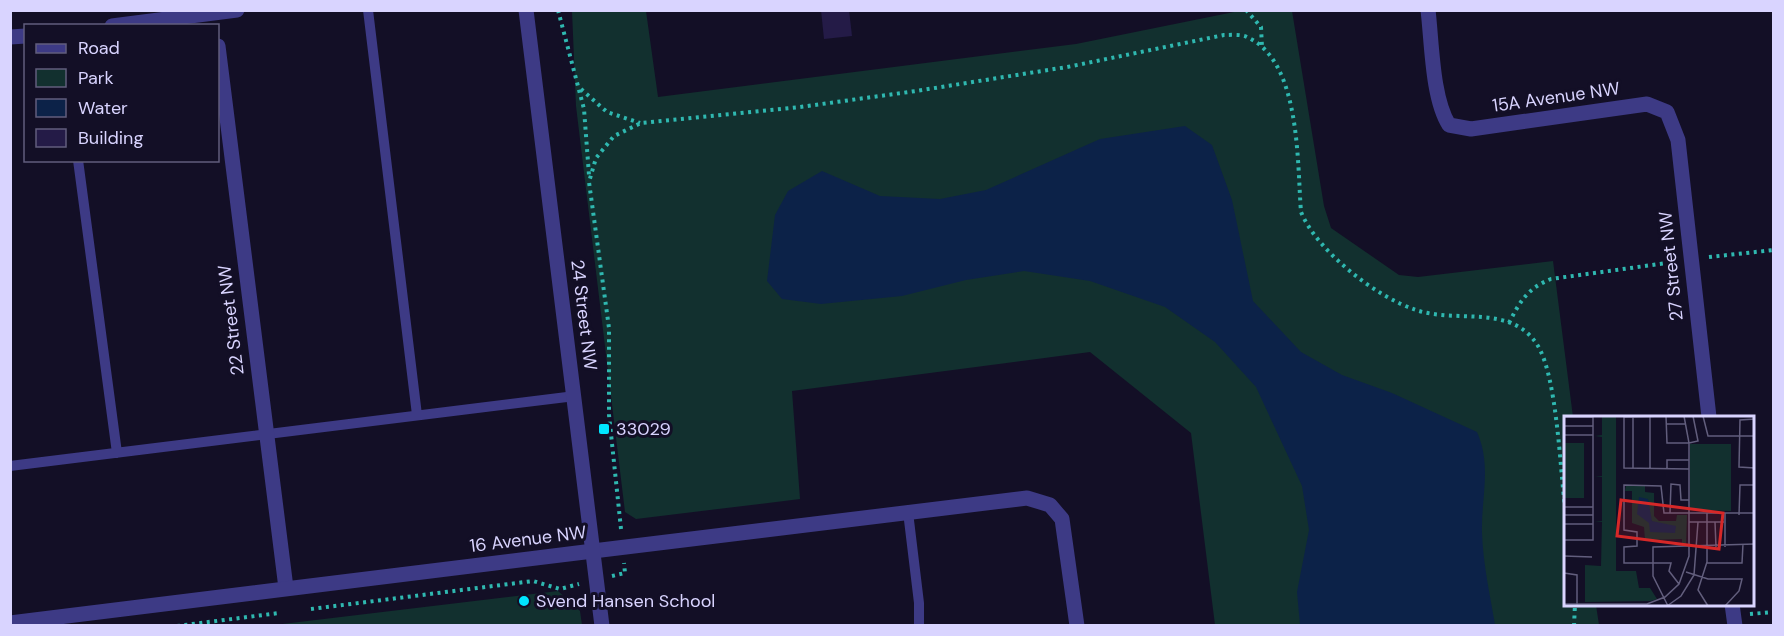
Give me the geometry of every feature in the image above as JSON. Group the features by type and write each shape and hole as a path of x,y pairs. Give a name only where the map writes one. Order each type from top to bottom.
{"street":[{"path":"132,24 214,16 237,10"},
{"name":"24 Street NW","path":"526,10 602,626"},
{"name":"15A Avenue NW","path":"1428,10 1439,100 1443,116 1449,125 1471,129 1647,104 1667,112"},
{"name":"22 Street NW","path":"219,54 286,588"},
{"name":"27 Street NW","path":"1667,112 1678,140 1709,416"},
{"name":"16 Avenue NW","path":"10,622 1027,498 1050,505 1057,512 1065,528 1077,626"},
{"path":"1732,606 1735,626"}],"lane":[{"path":"368,10 417,414"},
{"path":"78,162 117,453"},
{"path":"10,466 575,396"},
{"path":"908,512 919,603 919,626"}],"path":[{"path":"310,609 533,581 560,589 625,573 609,415 609,328 589,182 586,127 579,87 558,10"},
{"path":"1246,10 1261,27 1262,48"},
{"path":"589,182 596,158 614,136 622,130 641,123 800,107 915,91 1067,67 1224,35 1246,36 1262,48 1282,70 1289,93 1301,212 1308,229 1326,251 1388,297 1417,311 1445,316 1496,318 1509,322 1526,332 1545,361 1551,386 1564,498"},
{"path":"579,87 607,112 641,123"},
{"path":"1707,258 1773,250"},
{"path":"1509,322 1522,298 1535,285 1551,279 1669,262"},
{"path":"1574,626 1575,606"},
{"path":"177,626 279,613"}],"green space":[{"path":"572,11 646,11 658,97 1076,44 1239,11 1292,11 1324,206 1331,228 1399,275 1418,277 1553,261 1573,416 1564,416 1564,606 1596,606 1599,625 1215,625 1191,433 1090,352 792,391 800,499 636,519 625,512 576,106"},
{"name":"Svend Hansen School","path":"558,591 580,611 582,625 274,625"}],"water":[{"path":"1185,126 1212,145 1232,200 1253,301 1301,352 1342,375 1392,393 1477,432 1484,457 1483,545 1495,625 1300,625 1297,592 1309,530 1302,486 1256,387 1215,342 1165,307 1090,281 1024,271 966,280 902,296 821,304 782,299 767,281 775,215 788,191 822,171 880,196 940,199 986,190 1100,139"}],"building":[{"path":"821,10 849,10 852,36 824,39"}],"place":[{"name":"33029","path":"604,429"},
{"name":"Svend Hansen School","path":"524,601"}]}
